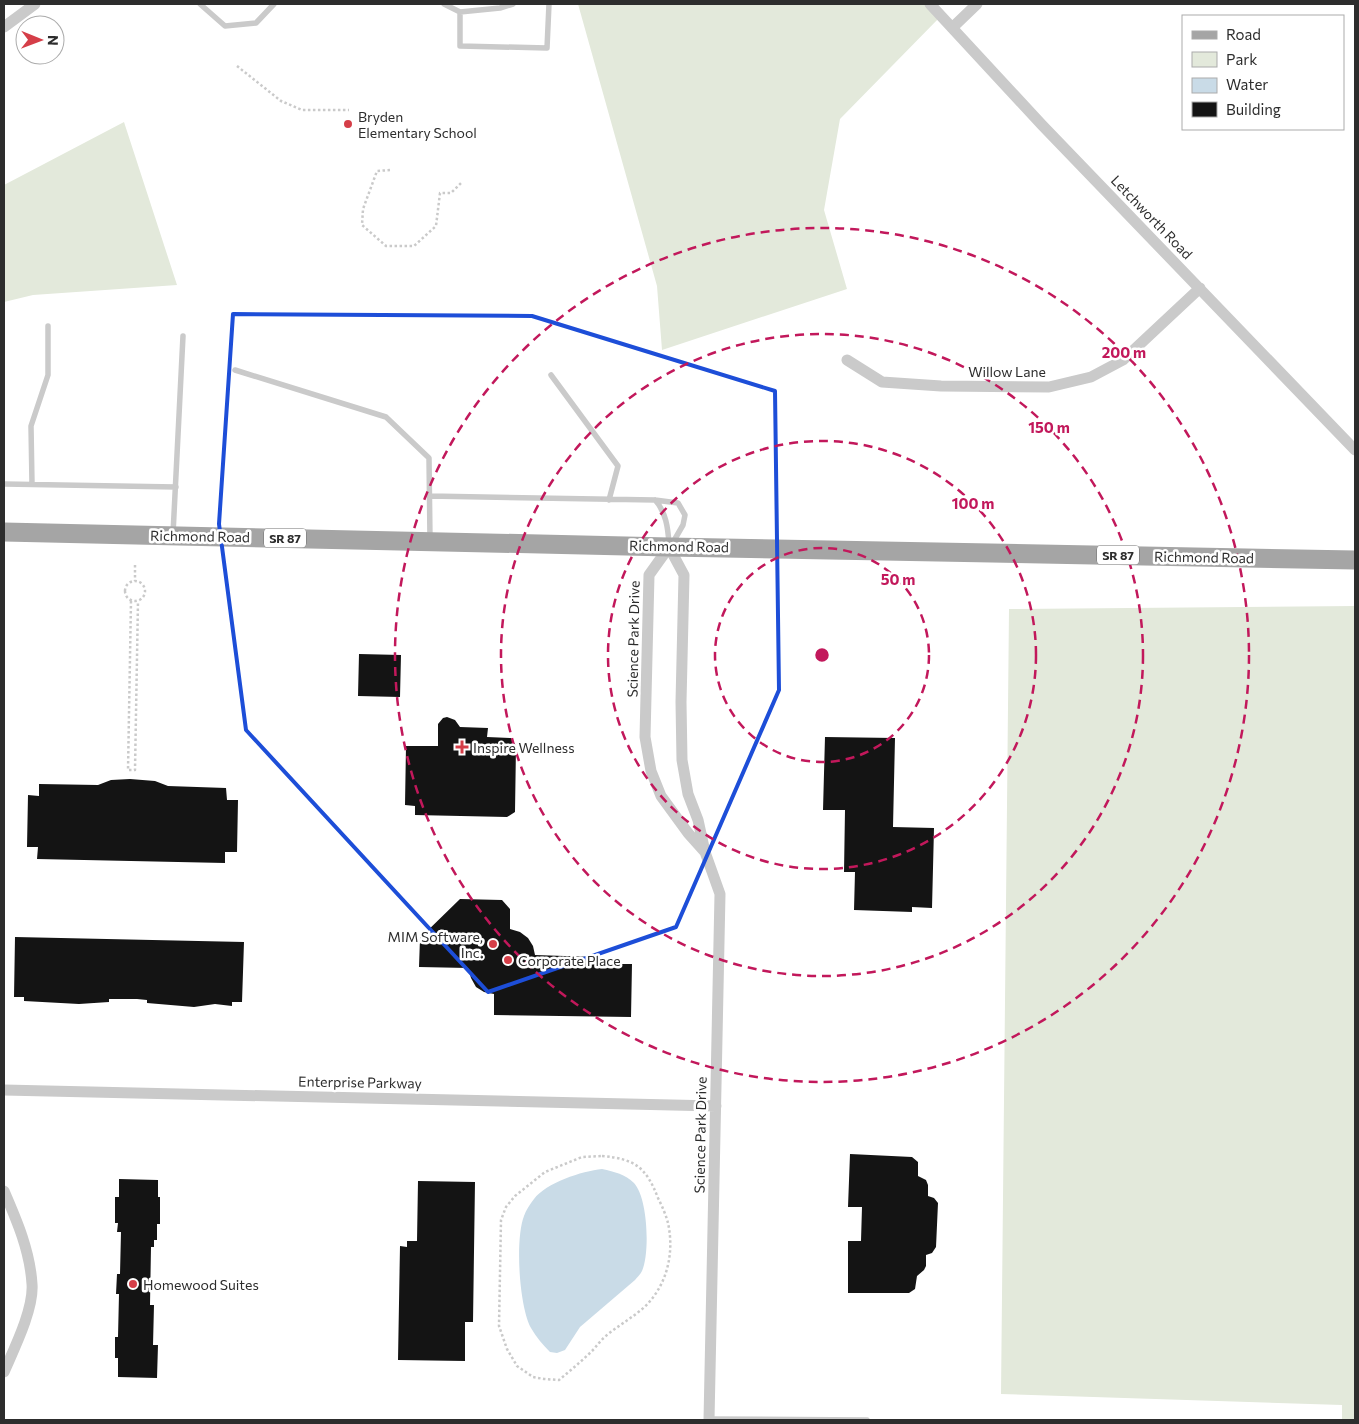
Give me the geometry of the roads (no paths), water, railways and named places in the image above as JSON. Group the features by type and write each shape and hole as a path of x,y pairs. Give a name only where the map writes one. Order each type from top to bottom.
{"main road":[{"name":"Richmond Road","path":"4,532 1355,560"}],"street":[{"path":"4,27 35,4"},
{"name":"Letchworth Road","path":"930,4 1042,125 1355,450"},
{"path":"952,28 977,4"},
{"name":"Willow Lane","path":"847,360 882,382 941,386 1049,387 1091,378 1123,360 1200,288"},
{"name":"Science Park Drive","path":"705,852 688,833 661,796 651,771 645,737 648,575 669,547 684,575 680,702 682,760 688,794 698,820 705,852 720,894 709,1420"},
{"name":"Enterprise Parkway","path":"4,1090 716,1106"},
{"path":"4,1191 22,1232 33,1285 30,1304 18,1341 4,1372"}],"lane":[{"path":"200,4 225,26 256,23 274,4"},
{"path":"444,4 460,12 512,4"},
{"path":"460,12 460,46 547,48 549,4"},
{"path":"32,484 31,426 48,375 48,326"},
{"path":"173,536 183,336"},
{"path":"236,370 386,417 429,458 430,541"},
{"path":"551,375 618,466 609,500"},
{"path":"4,484 176,487"},
{"path":"429,496 655,500 678,503 686,515 683,525 669,547"},
{"path":"655,500 662,509 668,533 669,547"},
{"path":"709,1420 867,1420"}],"water":[{"path":"602,1169 627,1177 639,1190 645,1213 647,1239 645,1263 635,1280 580,1327 565,1350 557,1353 550,1352 531,1328 521,1289 519,1256 521,1227 524,1216 534,1199 547,1188 575,1175"}],"place":[{"name":"Bryden Elementary School","path":"348,124"},
{"name":"Inspire Wellness","path":"462,747"},
{"name":"MIM Software, Inc.","path":"493,944"},
{"name":"Corporate Place","path":"508,960"},
{"name":"Homewood Suites","path":"133,1284"}]}
